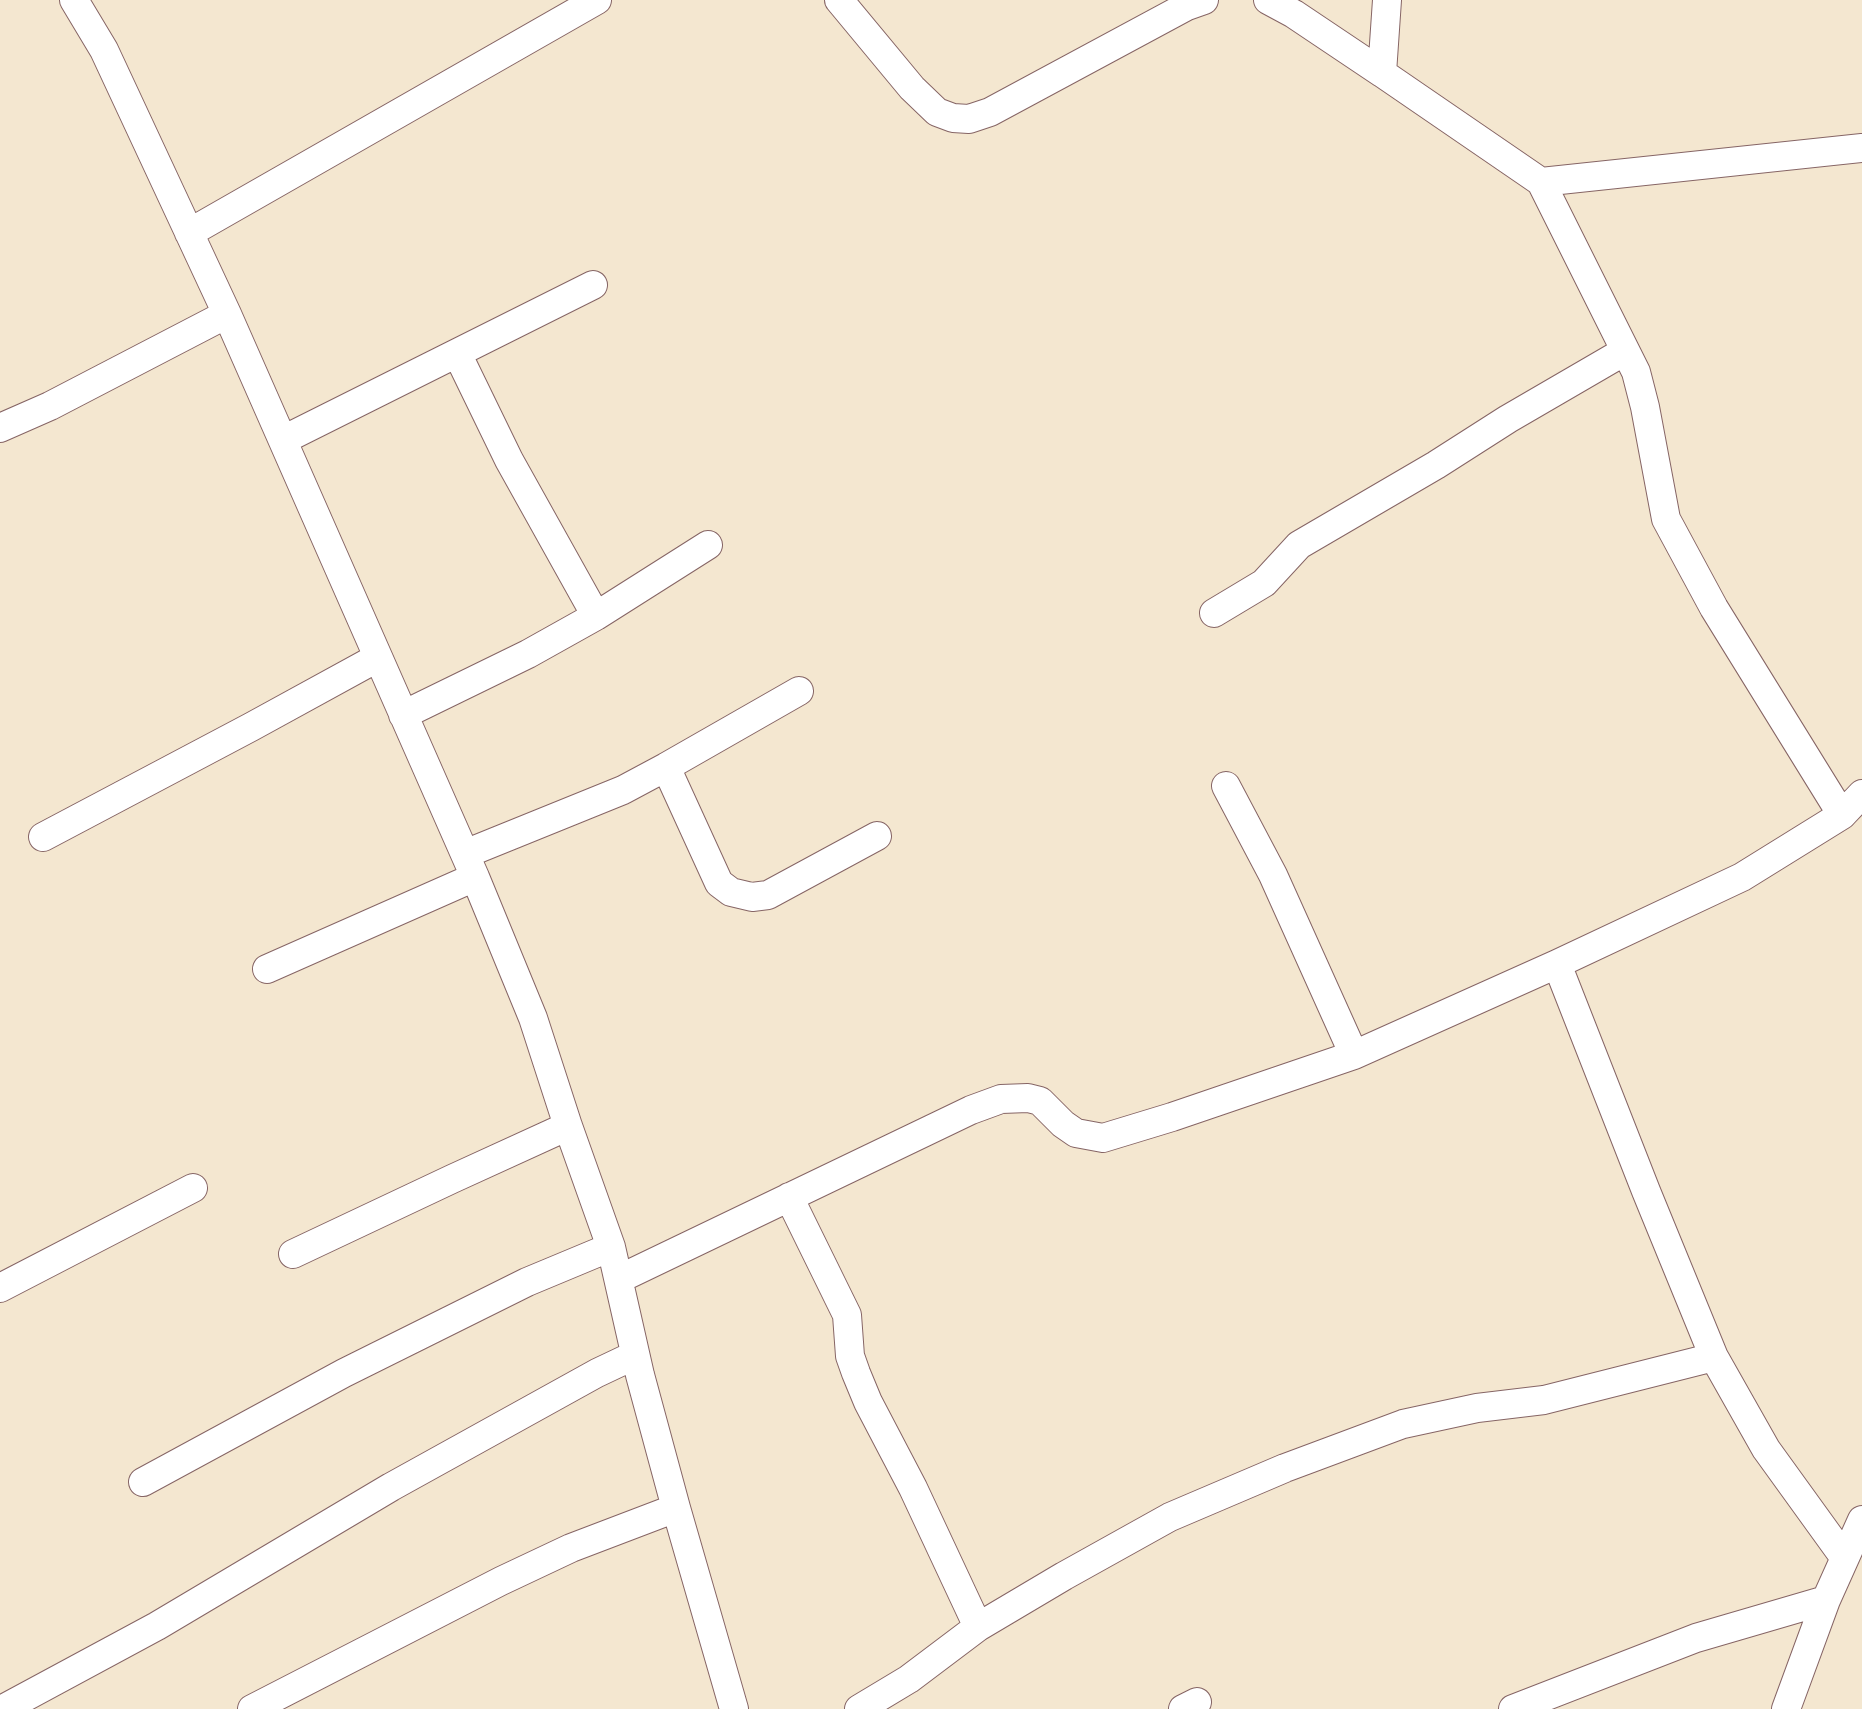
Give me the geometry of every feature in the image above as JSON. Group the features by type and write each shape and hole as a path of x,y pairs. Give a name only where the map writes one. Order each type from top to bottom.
{"street":[{"path":"74,0 104,50 228,314 377,658 470,866 533,1018 568,1126 611,1247 635,1355 676,1508 734,1709"},
{"path":"189,233 597,0"},
{"path":"839,0 912,88 937,112 953,118 969,119 990,112 1192,2"},
{"path":"1268,0 1294,14 1541,182 1636,372 1646,407 1666,519 1714,608 1842,816"},
{"path":"1382,73 1387,0"},
{"path":"1541,182 1862,148"},
{"path":"283,440 593,285"},
{"path":"0,428 50,406 228,314"},
{"path":"1214,613 1264,583 1299,544 1436,465 1508,419 1625,351"},
{"path":"457,353 509,460 596,616"},
{"path":"403,715 528,654 596,616 708,545"},
{"path":"43,837 377,658"},
{"path":"267,969 624,790 799,691"},
{"path":"666,767 719,883 731,892 752,898 768,894 877,836"},
{"path":"1226,786 1272,874 1354,1055"},
{"path":"619,1279 972,1110 1001,1099 1028,1098 1040,1101 1063,1124 1076,1133 1103,1138 1172,1117 1354,1055 1557,964 1742,877 1842,816 1862,794"},
{"path":"1557,964 1646,1191 1714,1357 1766,1449 1844,1557"},
{"path":"293,1254 568,1126"},
{"path":"0,1288 193,1188"},
{"path":"789,1197 847,1315 850,1356 862,1388 913,1488 978,1627"},
{"path":"143,1482 344,1373 527,1282 611,1247"},
{"path":"3,1709 157,1626 391,1487 597,1373 635,1355"},
{"path":"858,1709 909,1679 978,1627 1064,1576 1170,1517 1285,1468 1403,1424 1477,1408 1544,1400 1714,1357"},
{"path":"252,1709 501,1581 571,1548 676,1508"},
{"path":"1786,1709 1826,1600 1862,1520"},
{"path":"1513,1709 1696,1638 1826,1600"}]}
